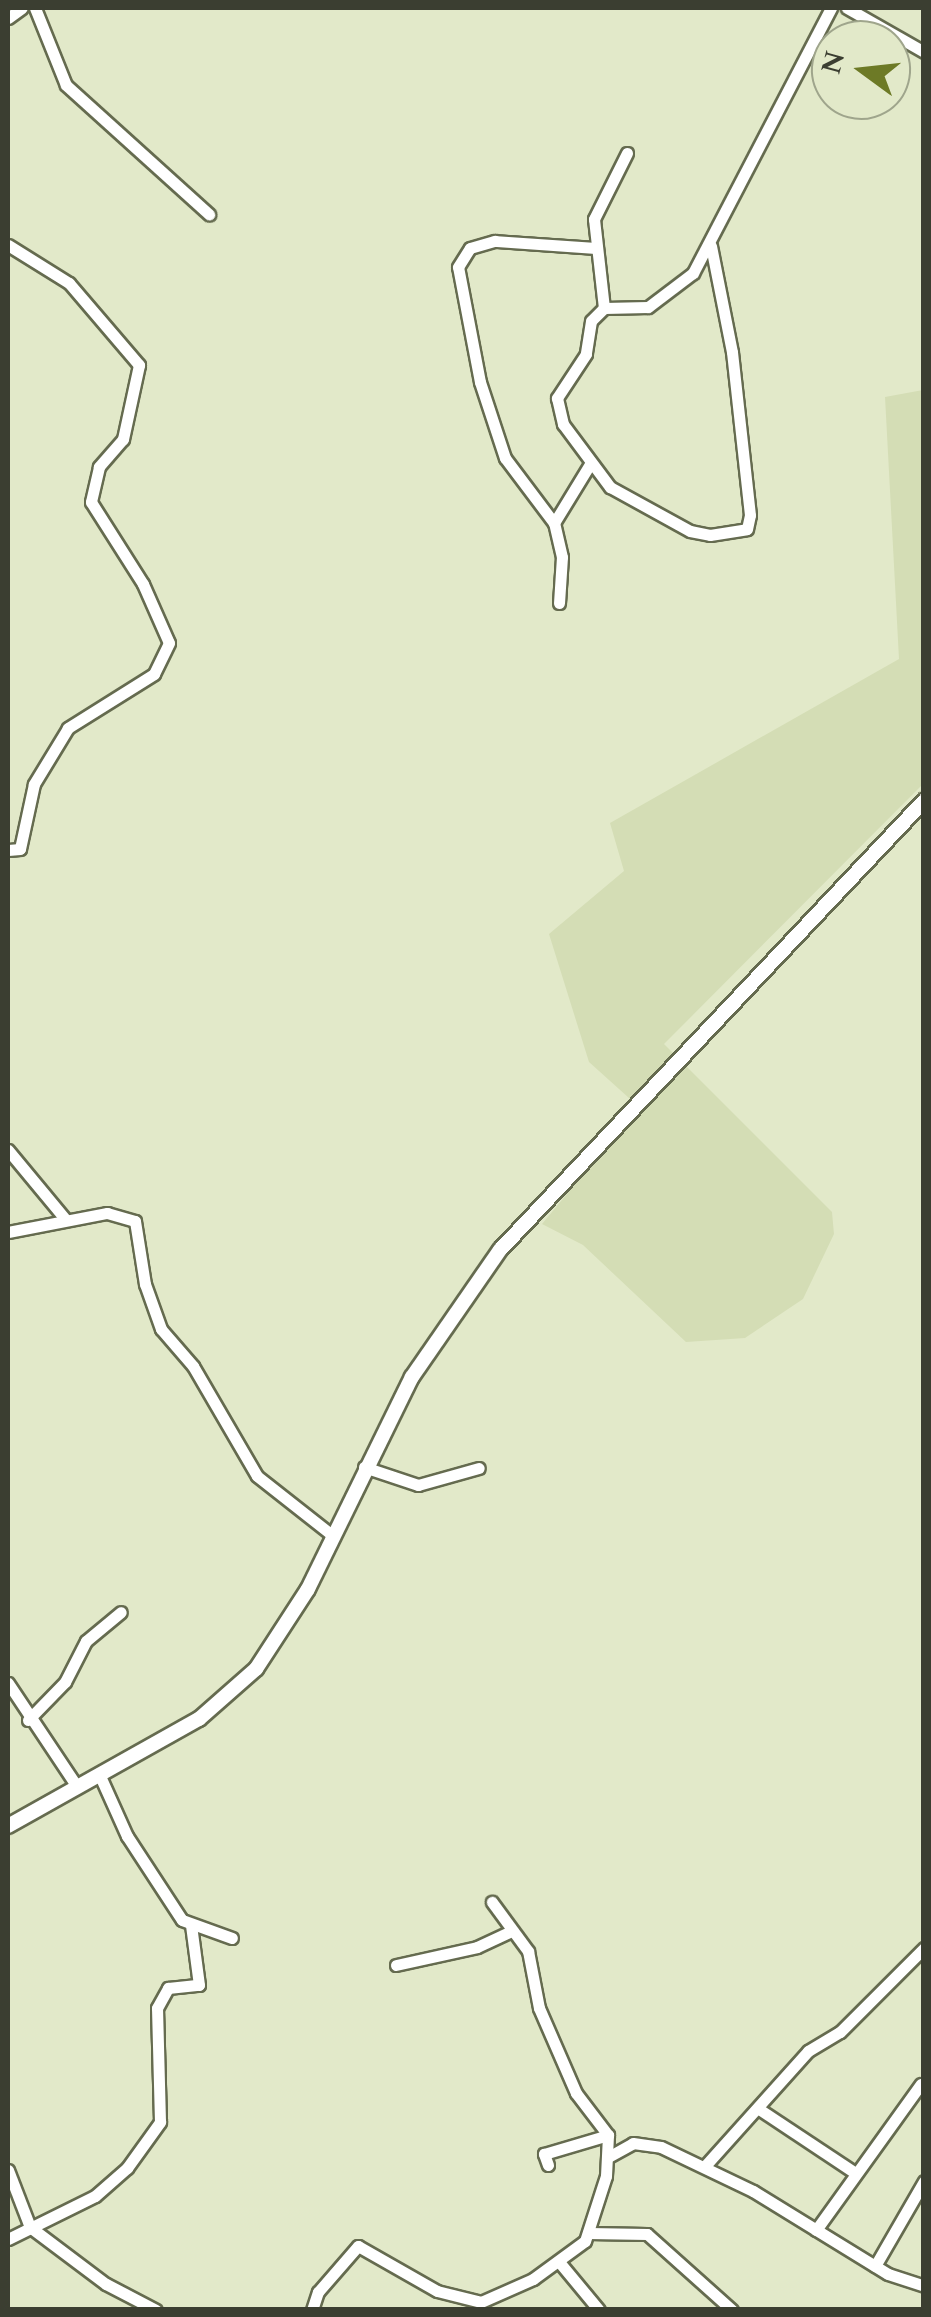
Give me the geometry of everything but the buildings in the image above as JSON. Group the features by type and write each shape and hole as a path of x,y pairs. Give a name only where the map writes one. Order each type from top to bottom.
{"main road":[{"path":"8,1826 199,1720 256,1669 294,1616 364,1468 462,1299 539,1202 924,801"}],"street":[{"path":"8,18 22,8"},
{"path":"35,8 66,85 209,214"},
{"path":"711,246 732,352 747,529 690,531 610,487 563,424 557,398 586,354 591,321 604,308 648,308 674,293 711,246 800,58 832,8"},
{"path":"848,8 924,52"},
{"path":"604,308 594,248 594,219 627,153"},
{"path":"560,604 562,557 554,523 506,458 480,382 458,267 470,248 495,241 594,248"},
{"path":"8,244 69,283 139,365 123,438 98,467 91,502 143,584 168,644 154,674 68,728 34,784 20,848 8,850"},
{"path":"554,523 590,464"},
{"path":"8,1150 66,1220"},
{"path":"8,1232 66,1220 126,1214 135,1221 145,1284 162,1329 194,1366 256,1476 332,1535"},
{"path":"364,1468 418,1486 479,1468"},
{"path":"28,1720 65,1682 86,1641 122,1612"},
{"path":"8,1683 28,1720 76,1785"},
{"path":"8,2239 95,2196 127,2168 160,2122 157,2008 168,1988 199,1986 191,1925 127,1836 100,1776"},
{"path":"312,2310 318,2292 358,2246 437,2291 481,2302 560,2263 580,2248 588,2233 610,2156 608,2135 562,2063 538,2008 528,1952 509,1932 492,1902"},
{"path":"191,1925 232,1938"},
{"path":"396,1965 476,1947 509,1932"},
{"path":"704,2168 808,2051 840,2032 924,1948"},
{"path":"816,2230 854,2172 921,2084"},
{"path":"759,2109 854,2172"},
{"path":"548,2166 544,2154 608,2135"},
{"path":"610,2156 622,2146 650,2142 704,2168 875,2266 924,2286"},
{"path":"8,2170 30,2226 93,2276 156,2310"},
{"path":"875,2266 924,2181"},
{"path":"588,2233 646,2234 732,2310"},
{"path":"560,2263 600,2310"}],"shaded area":[{"path":"923,390 923,784 664,1044 832,1212 834,1234 803,1299 745,1338 686,1342 583,1245 542,1224 639,1107 589,1062 549,934 624,871 610,823 899,659 885,397"}]}
